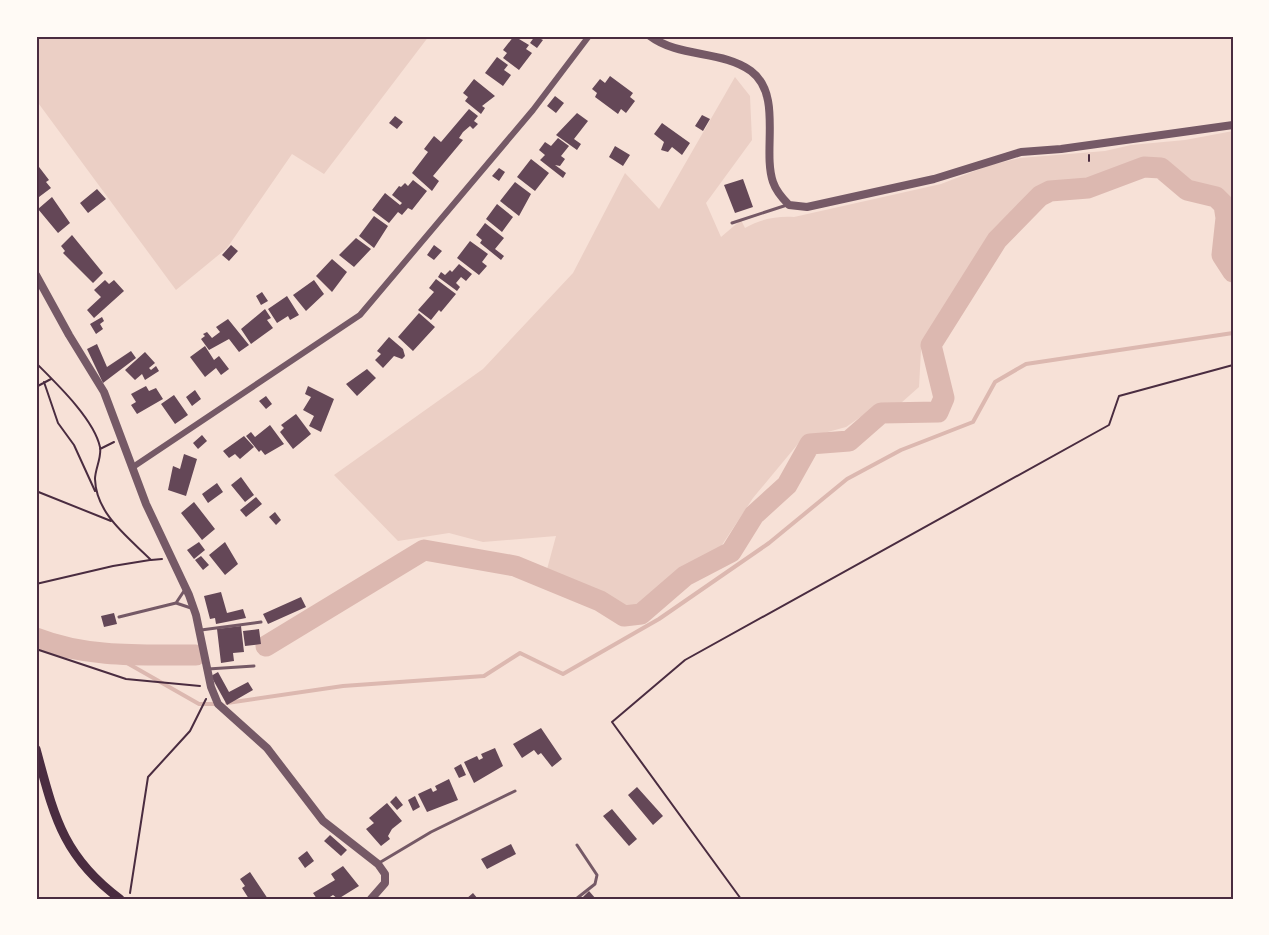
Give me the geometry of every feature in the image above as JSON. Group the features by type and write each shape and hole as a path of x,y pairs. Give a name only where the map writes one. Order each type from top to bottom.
{"main road":[{"path":"36,749 53,810 72,852 86,870 120,899"}],"street":[{"path":"133,467 360,315 533,110 589,36"},
{"path":"650,36 672,47 739,64 752,72 761,84 771,119 770,167 773,182 789,205 807,207 934,179 1021,152 1080,147 1233,125"},
{"path":"36,275 104,392 146,504 194,609 211,687 218,704 267,748 323,821 378,864 385,874 385,883 372,899"}],"lane":[{"path":"732,223 789,205"},
{"path":"176,603 186,588"},
{"path":"119,617 176,603 194,609"},
{"path":"200,630 261,622"},
{"path":"208,669 254,666"},
{"path":"378,864 431,832 515,791"},
{"path":"576,899 595,884 597,875 577,845"}],"path":[{"path":"36,363 66,394 95,435 100,449 95,475 96,494"},
{"path":"741,899 612,722 685,660 1109,425 1119,396 1233,364"},
{"path":"36,387 51,379"},
{"path":"44,382 58,423 74,445 96,494 112,521 151,560"},
{"path":"36,491 112,521"},
{"path":"36,584 113,566 172,559"},
{"path":"36,650 126,680 211,687 190,732 147,777 129,899"}],"shaded area":[{"path":"36,36 429,36 324,174 292,154 227,248 176,290 36,100"},
{"path":"735,77 750,96 752,140 706,203 721,237 741,220 745,228 769,219 794,217 941,184 990,165 1020,158 1105,151 1131,145 1185,140 1233,131 1233,262 1228,251 1230,211 1224,199 1214,191 1189,185 1171,166 1153,157 1141,159 1120,171 1071,186 1046,188 1027,197 985,243 921,350 919,387 901,403 872,409 846,427 802,439 753,498 720,548 686,566 638,608 626,607 546,573 556,536 483,542 449,533 398,541 334,475 483,369 573,273 625,173 659,209"}],"building":[{"path":"514,36 529,45 526,49 532,53 519,70 503,58 507,53 503,50"},
{"path":"535,36 543,40 537,48 530,43"},
{"path":"497,57 508,65 504,70 511,75 503,86 485,73"},
{"path":"610,76 633,93 630,97 635,101 626,113 621,109 618,114 595,97 597,93 592,89 600,79 605,83"},
{"path":"474,79 495,96 482,106 485,108 481,114 465,101 468,97 463,93"},
{"path":"555,96 564,103 556,113 547,106"},
{"path":"469,109 478,116 474,121 478,124 473,129 470,126 463,132 459,138 463,140 433,176 439,181 432,191 412,173 428,152 424,149 434,136 441,142"},
{"path":"577,113 588,121 574,139 581,144 577,150 556,135"},
{"path":"702,115 710,119 703,131 695,126"},
{"path":"395,116 403,122 397,129 389,123"},
{"path":"662,123 690,143 682,155 672,147 668,152 661,150 664,142 654,134"},
{"path":"558,138 569,146 561,156 565,159 560,166 555,165 566,173 563,178 540,160 545,155 539,150 545,142 551,146"},
{"path":"615,146 630,155 623,166 609,157"},
{"path":"531,159 549,173 535,191 517,177"},
{"path":"36,163 49,180 46,182 51,188 39,197 36,194"},
{"path":"499,168 505,172 499,181 492,176"},
{"path":"743,179 753,207 735,213 724,185"},
{"path":"413,180 427,191 412,210 408,208 402,215 398,212 389,223 372,210 385,193 400,205 402,203 392,195 399,186 405,183 408,186"},
{"path":"515,182 531,194 519,216 500,201"},
{"path":"97,189 106,199 88,213 80,203"},
{"path":"52,197 70,223 58,233 38,209"},
{"path":"497,204 513,217 502,232 486,219"},
{"path":"374,216 388,226 374,248 359,236"},
{"path":"485,223 504,238 495,249 504,256 501,260 480,243 482,240 476,235"},
{"path":"72,235 103,273 93,283 63,253 65,251 61,246"},
{"path":"356,238 371,249 354,267 339,255"},
{"path":"470,241 488,254 482,262 487,266 479,275 457,258"},
{"path":"231,245 238,251 229,261 222,255"},
{"path":"434,245 442,251 434,260 427,255"},
{"path":"332,259 347,272 332,292 316,276"},
{"path":"459,264 472,274 466,281 461,277 456,283 460,287 457,291 438,277 441,272 445,275 450,270 452,272"},
{"path":"436,279 456,294 431,320 418,310 434,292 429,288"},
{"path":"105,280 109,284 114,280 124,291 94,318 87,310 101,297 94,290"},
{"path":"314,280 324,294 306,311 293,295"},
{"path":"262,292 268,301 261,305 256,296"},
{"path":"287,296 299,315 290,320 288,316 277,323 268,309"},
{"path":"265,309 271,318 267,320 273,328 251,344 241,329"},
{"path":"419,313 435,327 413,351 398,337"},
{"path":"102,317 104,321 100,324 103,329 96,334 90,324"},
{"path":"228,319 249,345 239,352 229,339 209,350 201,339 205,336 203,334 207,332 212,338 220,332 216,327"},
{"path":"389,337 403,349 405,356 402,359 394,356 383,368 375,360 381,354 377,351"},
{"path":"97,344 107,367 131,351 136,358 103,383 87,349"},
{"path":"205,346 214,360 219,356 229,369 221,375 216,368 205,377 190,357"},
{"path":"145,352 155,363 149,368 151,370 156,366 159,371 145,380 142,374 135,380 125,370"},
{"path":"367,369 376,378 357,396 346,384"},
{"path":"146,386 149,391 156,388 163,399 137,414 131,405 136,402 131,394"},
{"path":"308,386 334,399 321,432 309,426 314,416 303,410 311,397 305,394"},
{"path":"195,390 201,399 192,406 186,397"},
{"path":"174,395 188,415 175,424 161,404"},
{"path":"266,396 272,404 266,409 259,401"},
{"path":"296,414 311,434 293,449 280,432 284,428 281,425"},
{"path":"270,425 284,444 265,455 261,450 259,452 246,436 251,432 255,437"},
{"path":"202,435 207,441 198,449 193,443"},
{"path":"244,436 254,447 240,459 235,454 229,458 223,451"},
{"path":"184,454 197,459 186,496 168,490 173,466 180,469"},
{"path":"241,477 254,495 245,502 231,485"},
{"path":"217,483 223,492 208,503 202,494"},
{"path":"256,497 262,504 246,517 240,510"},
{"path":"194,502 215,529 202,540 181,513"},
{"path":"275,512 281,520 276,525 269,517"},
{"path":"199,542 205,550 194,559 187,550"},
{"path":"225,542 238,564 225,575 209,555"},
{"path":"201,556 209,565 203,570 195,560"},
{"path":"221,592 227,613 243,609 246,618 216,624 215,618 210,619 204,596"},
{"path":"301,597 306,607 268,624 263,614"},
{"path":"114,613 117,624 104,627 101,616"},
{"path":"241,626 244,652 233,653 234,661 221,663 217,629"},
{"path":"259,629 261,644 245,646 243,631"},
{"path":"218,672 229,692 248,682 253,690 227,705 211,676"},
{"path":"541,728 562,759 552,767 541,753 538,755 534,750 522,758 513,744"},
{"path":"495,748 503,766 474,783 464,762 477,756 479,760 483,758 481,754"},
{"path":"461,764 466,775 459,778 454,768"},
{"path":"449,779 458,800 427,812 418,794 431,788 433,792 437,790 435,786"},
{"path":"637,787 663,816 653,825 628,795"},
{"path":"396,796 403,805 397,810 390,802"},
{"path":"415,796 420,807 413,811 408,800"},
{"path":"387,803 402,821 392,829 388,836 390,839 381,846 366,829 374,823 369,818"},
{"path":"612,809 637,839 629,846 603,816"},
{"path":"330,835 347,850 341,856 324,841"},
{"path":"511,844 516,854 487,869 481,859"},
{"path":"307,851 314,861 305,868 298,858"},
{"path":"343,866 359,886 338,899 333,895 327,899 317,899 313,893 335,880 331,874"},
{"path":"250,872 268,899 249,899 242,888 245,886 240,879"},
{"path":"589,891 596,899 581,899"},
{"path":"473,893 478,899 466,899"}],"waterway":[{"path":"266,646 424,550 515,566 600,601 624,616 641,614 685,576 731,552 754,515 787,485 810,444 849,441 881,413 938,412 944,398 931,345 997,240 1040,196 1050,191 1088,188 1144,167 1161,168 1187,190 1216,197 1224,205 1226,218 1222,255 1233,272"},
{"path":"227,703 343,686 484,676 520,653 563,674 659,619 769,543 847,479 901,450 973,422 995,382 1026,364 1233,333"},
{"path":"36,638 95,652 135,655 196,655"},
{"path":"113,655 199,704 216,704"}]}
